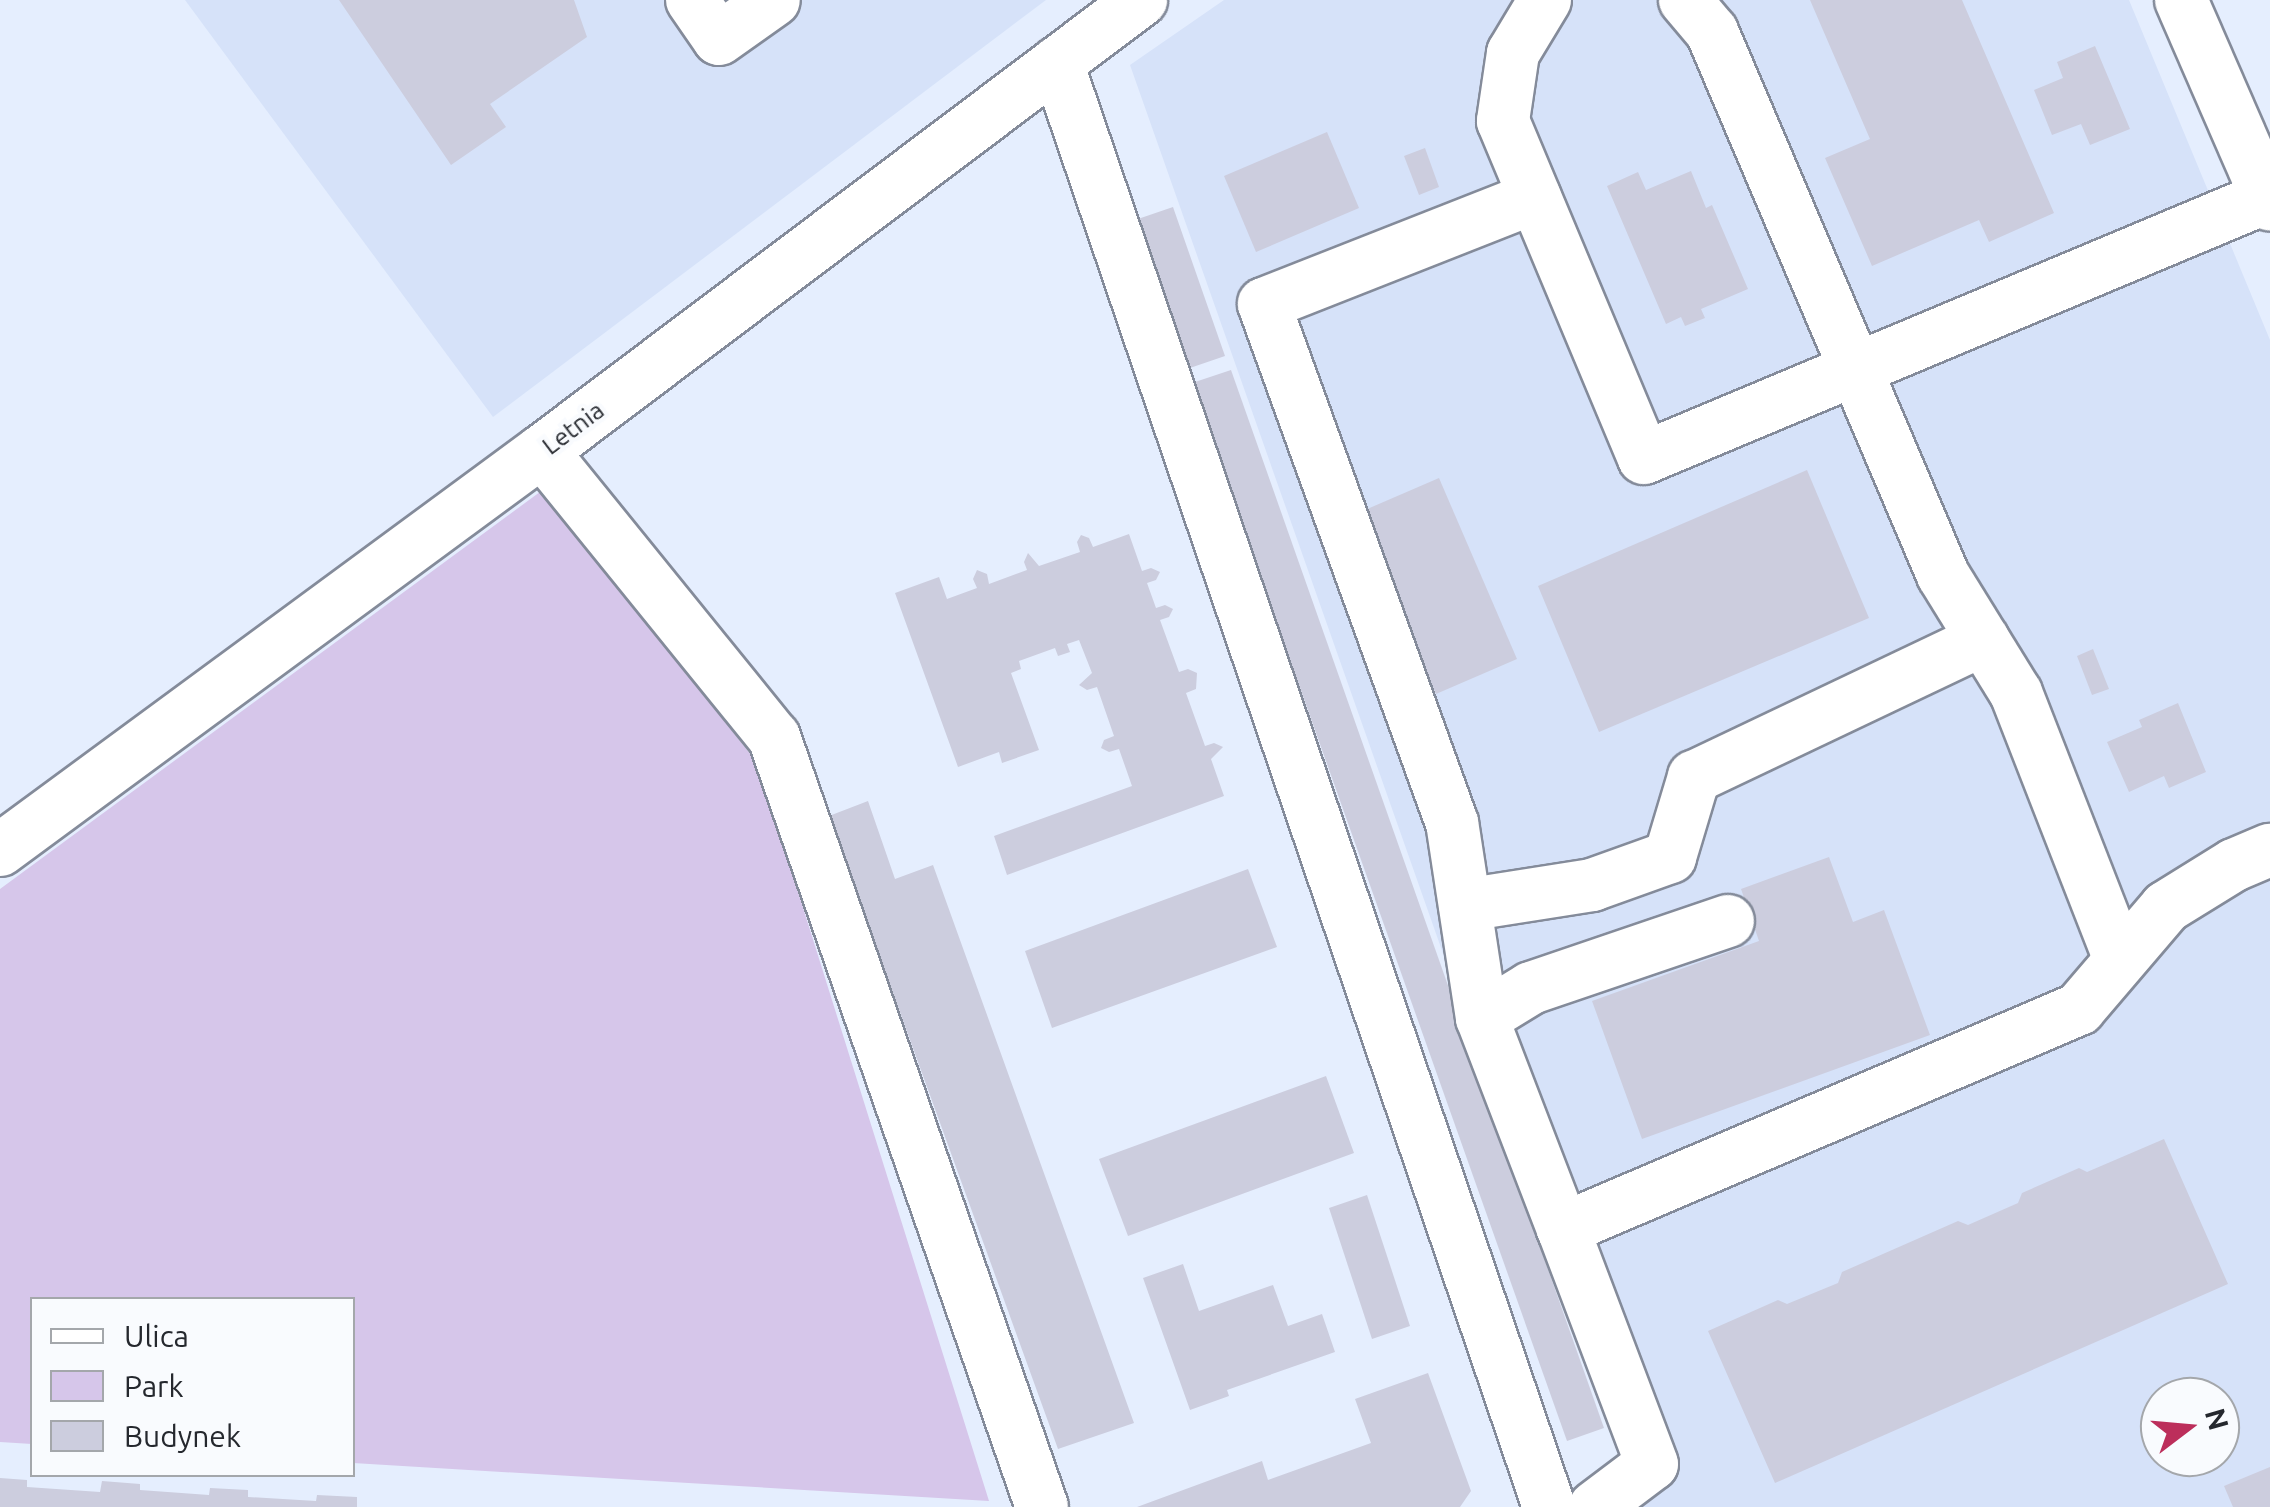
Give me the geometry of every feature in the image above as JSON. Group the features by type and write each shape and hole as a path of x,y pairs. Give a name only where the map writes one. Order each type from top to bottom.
{"street":[{"path":"692,0 719,39 774,0"},
{"name":"Letnia","path":"0,850 542,451 1141,0"},
{"path":"1545,0 1513,53 1503,121 1644,458 2268,201 2181,0"},
{"path":"1685,0 1712,32 1943,575 2016,693 2120,957"},
{"path":"1057,63 1549,1507"},
{"path":"1535,197 1264,304 1452,823 1482,1018 1652,1464 1595,1507"},
{"path":"542,451 774,738 1042,1507"},
{"path":"1465,904 1592,885 1670,857 1694,777 1983,640"},
{"path":"1563,1230 2078,1010 2166,907 2234,865 2270,850"},
{"path":"1482,1018 1531,988 1728,920"}],"shaded area":[{"path":"185,0 1046,0 493,417"},
{"path":"1224,0 2129,0 2270,340 2270,1507 1638,1507 1130,65"}],"green space":[{"path":"544,489 758,764 989,1501 355,1463 355,1297 30,1297 30,1444 0,1442 0,889"}],"building":[{"path":"339,0 574,0 587,37 490,104 506,127 451,165"},
{"path":"1810,0 1962,0 2054,213 1989,242 1979,220 1872,266 1825,158 1870,139"},
{"path":"2095,46 2130,129 2090,145 2081,124 2052,135 2034,90 2063,78 2057,62"},
{"path":"1327,132 1359,208 1256,252 1224,176"},
{"path":"1425,148 1439,187 1419,195 1404,156"},
{"path":"1691,171 1706,208 1712,205 1748,289 1701,309 1705,318 1685,326 1681,317 1666,324 1607,186 1638,172 1646,190"},
{"path":"1173,207 1225,356 1187,369 1135,220"},
{"path":"1231,370 1604,1428 1567,1441 1192,383"},
{"path":"1807,470 1869,618 1599,732 1538,586"},
{"path":"1439,478 1517,659 1436,694 1358,513"},
{"path":"1129,534 1142,571 1151,568 1160,572 1156,580 1147,583 1156,608 1165,605 1173,609 1169,617 1160,620 1179,672 1188,669 1197,673 1196,689 1186,693 1205,746 1214,743 1223,747 1211,759 1224,796 1007,875 994,836 1132,786 1119,749 1109,752 1101,748 1104,740 1114,736 1097,687 1087,690 1079,685 1092,673 1079,640 1067,644 1070,652 1058,656 1055,648 1019,661 1021,669 1011,673 1039,750 1002,763 999,752 958,767 895,593 939,577 947,599 977,588 973,579 977,570 987,574 989,584 1027,570 1024,562 1028,553 1039,566 1080,552 1077,542 1081,535 1089,538 1093,547"},
{"path":"2093,649 2109,689 2092,695 2077,656"},
{"path":"2178,703 2206,772 2169,788 2164,776 2129,792 2107,742 2142,727 2139,720"},
{"path":"868,801 895,879 933,865 1134,1423 1058,1449 829,816"},
{"path":"1829,857 1853,922 1884,910 1930,1035 1642,1139 1592,1001 1759,941 1741,889"},
{"path":"1248,869 1277,947 1052,1028 1025,951"},
{"path":"1326,1076 1354,1153 1128,1236 1099,1159"},
{"path":"2164,1139 2228,1284 1775,1483 1708,1331 1778,1300 1787,1304 1838,1283 1842,1272 1958,1221 1968,1225 2018,1203 2022,1193 2079,1168 2087,1172"},
{"path":"1367,1195 1410,1326 1372,1339 1329,1208"},
{"path":"1183,1264 1199,1311 1273,1285 1288,1326 1322,1314 1335,1352 1227,1390 1229,1396 1190,1410 1143,1278"},
{"path":"1428,1373 1471,1491 1460,1507 1137,1507 1262,1461 1268,1480 1371,1443 1355,1399"},
{"path":"2270,1467 2270,1507 2233,1507 2224,1486"},
{"path":"0,1478 27,1480 27,1487 100,1492 102,1481 140,1484 140,1490 209,1495 210,1488 248,1490 248,1497 316,1501 317,1495 357,1497 357,1507 0,1507"}]}
